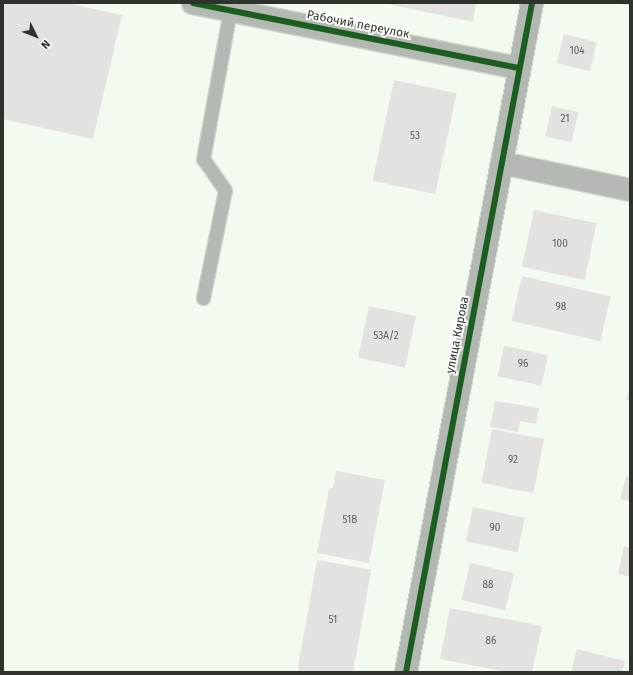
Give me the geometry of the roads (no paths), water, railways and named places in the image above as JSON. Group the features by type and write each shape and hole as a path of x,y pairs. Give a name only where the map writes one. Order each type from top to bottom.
{"street":[{"name":"Рабочий переулок","path":"193,3 519,68"},
{"name":"улица Кирова","path":"406,672 532,3"},
{"path":"502,163 630,190"}],"lane":[{"path":"203,298 225,190 203,159 230,10"}]}
